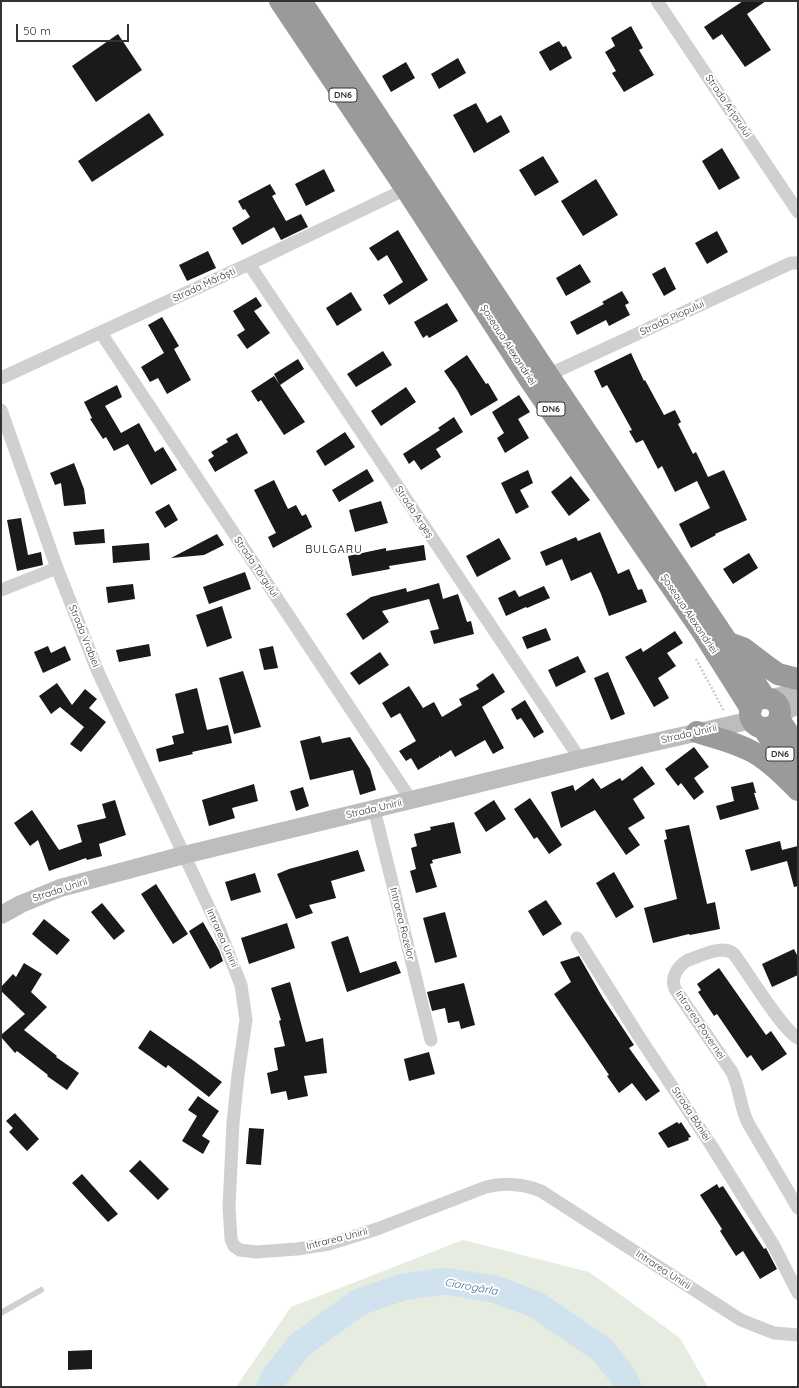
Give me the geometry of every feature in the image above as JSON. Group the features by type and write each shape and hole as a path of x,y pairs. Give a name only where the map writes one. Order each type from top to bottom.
{"highway":[{"name":"Șoseaua Alexandriei","path":"280,1 406,188 530,380 700,628 798,748"},
{"name":"Șoseaua Alexandriei","path":"300,1 727,642 770,712 798,780"},
{"path":"727,642 743,648 778,674 798,679"},
{"path":"697,732 730,742 753,752 775,769 798,790"}],"main road":[{"name":"Strada Unirii","path":"1,915 21,904 60,888 184,855 580,759 730,725 770,712 798,691"}],"street":[{"name":"Strada Arțarului","path":"657,1 798,212"},
{"name":"Strada Mărăști","path":"1,378 249,264 406,188"},
{"name":"Strada Plopului","path":"548,375 791,263 798,263"},
{"name":"Strada Argeș","path":"249,264 580,759"},
{"name":"Strada Târgului","path":"101,333 411,800"},
{"name":"Strada Vrabiei","path":"1,410 57,568 98,672 184,855"},
{"path":"1,590 57,568"},
{"name":"Intrarea Rozelor","path":"374,809 431,1040"},
{"name":"Intrarea Unirii","path":"184,855 219,928 241,985 245,1008 245,1032 238,1076 233,1124 228,1207 231,1239 234,1246 246,1252 256,1252 297,1249 329,1244 401,1220 486,1187 504,1183 513,1184 541,1191 741,1320 774,1333 798,1335"},
{"name":"Strada Băniei","path":"577,938 707,1139 770,1240 798,1293"},
{"name":"Intrarea Povernei","path":"798,1038 791,1034 778,1018 731,951 724,950 688,960 676,971 673,981 675,989 732,1072 738,1087 743,1112 748,1123 798,1208"}],"lane":[{"path":"1,1313 41,1290"}],"path":[{"path":"695,658 721,705 730,725"}],"shaded area":[{"path":"463,1240 589,1272 680,1338 708,1387 236,1387 291,1307"}],"building":[{"path":"743,1 766,1 747,14 771,50 745,67 722,34 713,40 704,27"},
{"path":"631,26 643,48 639,50 654,75 624,92 612,73 616,71 605,52 615,46 611,38"},
{"path":"118,34 142,70 96,102 72,66"},
{"path":"559,41 563,47 566,46 572,58 550,71 539,52"},
{"path":"458,58 466,73 439,89 431,74"},
{"path":"406,62 415,78 391,92 382,76"},
{"path":"476,103 487,123 501,115 510,132 474,153 453,115"},
{"path":"149,113 164,135 92,182 78,161"},
{"path":"722,148 740,178 719,190 702,161"},
{"path":"543,156 559,182 535,196 519,170"},
{"path":"324,169 335,191 306,206 295,184"},
{"path":"596,179 618,215 583,236 561,201"},
{"path":"270,184 276,194 272,196 286,221 301,214 308,227 281,240 274,227 242,245 232,228 250,217 245,209 243,210 238,201"},
{"path":"398,230 428,280 389,305 383,295 403,282 387,255 378,261 369,248"},
{"path":"717,231 728,252 707,264 695,243"},
{"path":"208,251 216,268 187,281 179,265"},
{"path":"580,264 591,282 566,296 556,278"},
{"path":"665,267 676,289 664,296 652,274"},
{"path":"622,291 629,303 625,305 630,315 609,326 606,320 577,335 570,322 604,304 602,302"},
{"path":"351,292 362,310 337,326 326,308"},
{"path":"256,297 262,306 254,311 270,333 247,349 237,335 245,330 233,311"},
{"path":"447,303 458,321 429,338 427,335 423,338 414,322"},
{"path":"162,317 179,346 174,349 191,380 167,394 158,378 150,382 141,367 164,353 148,325"},
{"path":"383,351 392,365 356,387 347,374"},
{"path":"631,353 644,381 645,380 664,415 675,410 681,422 678,424 693,454 696,452 708,477 724,470 747,520 715,534 716,535 691,548 679,524 710,508 697,481 675,492 662,466 658,469 643,440 636,443 629,431 632,430 607,385 602,388 594,371"},
{"path":"467,355 486,384 488,383 498,400 471,416 457,390 444,371"},
{"path":"298,359 304,369 280,385 274,374"},
{"path":"274,376 305,422 284,435 261,400 258,402 251,391"},
{"path":"117,385 122,397 105,406 121,433 139,423 155,452 163,447 177,470 151,485 128,444 114,451 106,437 103,439 90,419 92,418 84,402"},
{"path":"406,387 416,402 381,426 371,411"},
{"path":"519,395 530,412 518,419 529,438 505,453 497,438 504,433 492,412"},
{"path":"454,417 463,432 436,449 441,457 421,470 414,460 409,464 403,454 440,430 438,428"},
{"path":"345,432 355,447 325,466 316,451"},
{"path":"237,433 248,453 215,472 208,460 214,456 211,452 228,442 226,439"},
{"path":"74,463 84,489 86,504 64,506 61,483 55,485 50,473"},
{"path":"367,469 374,481 339,502 332,490"},
{"path":"528,470 533,483 520,490 529,507 516,514 501,483"},
{"path":"571,476 590,500 569,516 551,492"},
{"path":"274,480 288,509 296,505 302,516 306,514 312,527 273,548 268,537 276,533 254,490"},
{"path":"381,501 388,523 355,532 349,510"},
{"path":"169,504 178,520 165,528 155,512"},
{"path":"21,518 28,555 41,552 43,565 17,571 7,520"},
{"path":"104,529 105,543 75,545 73,532"},
{"path":"600,532 618,574 629,569 638,590 642,589 647,602 609,616 591,572 571,581 562,559 546,566 540,552 576,537 578,541"},
{"path":"217,534 224,545 204,555 171,558"},
{"path":"499,538 511,559 477,577 466,556"},
{"path":"149,543 150,560 113,563 112,546"},
{"path":"424,545 426,560 389,566 390,569 352,576 348,556 386,548 386,551"},
{"path":"749,553 758,568 733,584 723,569"},
{"path":"245,572 251,589 209,604 203,587"},
{"path":"439,583 443,599 458,594 467,622 471,621 474,634 434,644 430,631 439,629 429,599 382,611 389,622 363,640 346,614 371,597 406,588 407,592"},
{"path":"133,584 135,599 108,603 106,587"},
{"path":"544,586 550,598 506,616 498,598 515,590 519,597"},
{"path":"222,606 232,638 207,647 196,615"},
{"path":"546,628 551,640 527,649 522,637"},
{"path":"675,631 683,643 667,653 676,666 658,678 669,698 654,707 625,657 641,648 643,652"},
{"path":"149,644 151,656 119,662 116,650"},
{"path":"48,646 51,653 65,646 71,660 43,673 34,652"},
{"path":"273,646 278,668 264,670 259,649"},
{"path":"380,652 389,665 359,685 350,673"},
{"path":"578,656 586,672 556,687 548,670"},
{"path":"243,671 261,727 234,734 219,678"},
{"path":"608,672 625,714 611,720 594,678"},
{"path":"493,673 505,692 482,707 504,748 493,754 485,740 455,757 451,750 440,757 439,755 439,757 418,770 411,758 406,761 399,751 416,741 400,713 391,718 382,703 409,686 423,708 434,702 442,717 462,705 459,699 479,689 476,685"},
{"path":"57,683 72,705 85,689 97,699 89,708 106,722 81,752 70,744 84,727 60,707 51,714 39,696"},
{"path":"197,688 207,730 228,725 232,743 192,752 193,754 159,762 156,749 174,744 172,736 184,733 175,694"},
{"path":"525,700 544,732 534,738 521,718 517,720 511,709"},
{"path":"320,736 322,743 350,737 370,769 376,790 360,795 353,770 310,780 300,741"},
{"path":"694,747 709,767 694,778 704,792 694,800 681,783 678,786 665,769"},
{"path":"642,766 655,784 633,799 645,818 628,828 640,845 626,855 595,810 561,828 551,792 573,785 575,791 593,778 601,789 620,778 622,781"},
{"path":"753,782 756,793 754,793 759,809 720,820 716,806 734,801 731,787"},
{"path":"254,784 258,801 232,808 235,818 209,826 202,800"},
{"path":"303,787 309,806 296,811 290,791"},
{"path":"530,798 562,845 549,854 537,837 534,839 514,809"},
{"path":"115,800 126,835 99,844 102,856 87,860 86,858 49,871 38,840 30,846 14,823 32,810 59,850 82,842 77,825 106,818 102,804"},
{"path":"494,800 506,819 486,832 474,813"},
{"path":"454,822 461,853 432,860 433,863 430,864 437,887 416,893 410,871 416,869 411,848 417,846 414,834 431,830 430,827"},
{"path":"689,825 707,904 715,902 720,929 689,934 653,943 644,908 677,899 664,840 667,839 665,830"},
{"path":"780,841 782,850 798,846 798,886 794,887 787,861 751,871 745,850"},
{"path":"358,850 365,871 331,881 336,898 309,905 313,913 296,919 277,874 289,869"},
{"path":"614,872 634,907 616,918 596,883"},
{"path":"255,873 261,892 231,901 225,882"},
{"path":"156,884 188,934 173,944 141,894"},
{"path":"546,900 562,924 543,936 528,911"},
{"path":"102,903 125,931 114,940 91,912"},
{"path":"445,912 457,957 435,963 423,918"},
{"path":"44,919 70,940 57,955 32,934"},
{"path":"203,922 219,950 223,961 210,969 189,931"},
{"path":"287,923 295,948 249,964 241,938"},
{"path":"348,936 360,973 396,961 401,973 347,992 331,942"},
{"path":"794,949 798,957 798,975 772,987 762,964"},
{"path":"579,956 603,998 634,1045 629,1048 660,1091 646,1101 632,1083 619,1093 607,1076 609,1075 554,994 571,982 560,962"},
{"path":"24,963 42,974 31,992 47,1007 24,1030 57,1056 56,1057 79,1073 67,1090 47,1076 48,1075 17,1051 15,1053 1,1037 1,1035 25,1014 1,991 1,987 13,974 16,977"},
{"path":"719,968 766,1035 771,1031 787,1054 762,1071 751,1055 747,1058 717,1014 714,1016 698,992 701,990 697,984"},
{"path":"290,982 306,1042 323,1038 327,1073 304,1076 308,1096 288,1100 286,1091 271,1094 267,1073 278,1070 274,1048 285,1046 279,1021 281,1020 271,988"},
{"path":"464,983 475,1025 461,1029 459,1021 448,1023 445,1008 432,1011 427,992"},
{"path":"150,1030 222,1082 209,1097 168,1065 166,1068 138,1048"},
{"path":"429,1052 435,1074 409,1081 404,1059"},
{"path":"198,1096 219,1111 202,1136 210,1141 203,1154 182,1141 197,1116 188,1110"},
{"path":"15,1113 39,1139 27,1151 9,1132 13,1128 6,1121"},
{"path":"677,1122 679,1124 681,1122 691,1137 688,1138 689,1140 668,1148 658,1133"},
{"path":"249,1128 264,1129 261,1165 246,1164"},
{"path":"140,1160 169,1189 158,1200 129,1171"},
{"path":"82,1174 118,1214 108,1222 72,1183"},
{"path":"717,1184 719,1188 723,1186 764,1249 766,1248 777,1269 760,1279 743,1251 736,1256 720,1231 722,1229 700,1195"},
{"path":"92,1350 92,1369 68,1370 68,1351"}],"waterway":[{"name":"Ciorogârla","path":"270,1387 275,1376 300,1345 359,1302 403,1287 444,1281 494,1289 535,1304 601,1349 621,1373 628,1387"}],"district":[{"name":"BULGARU","path":"334,550"}]}
